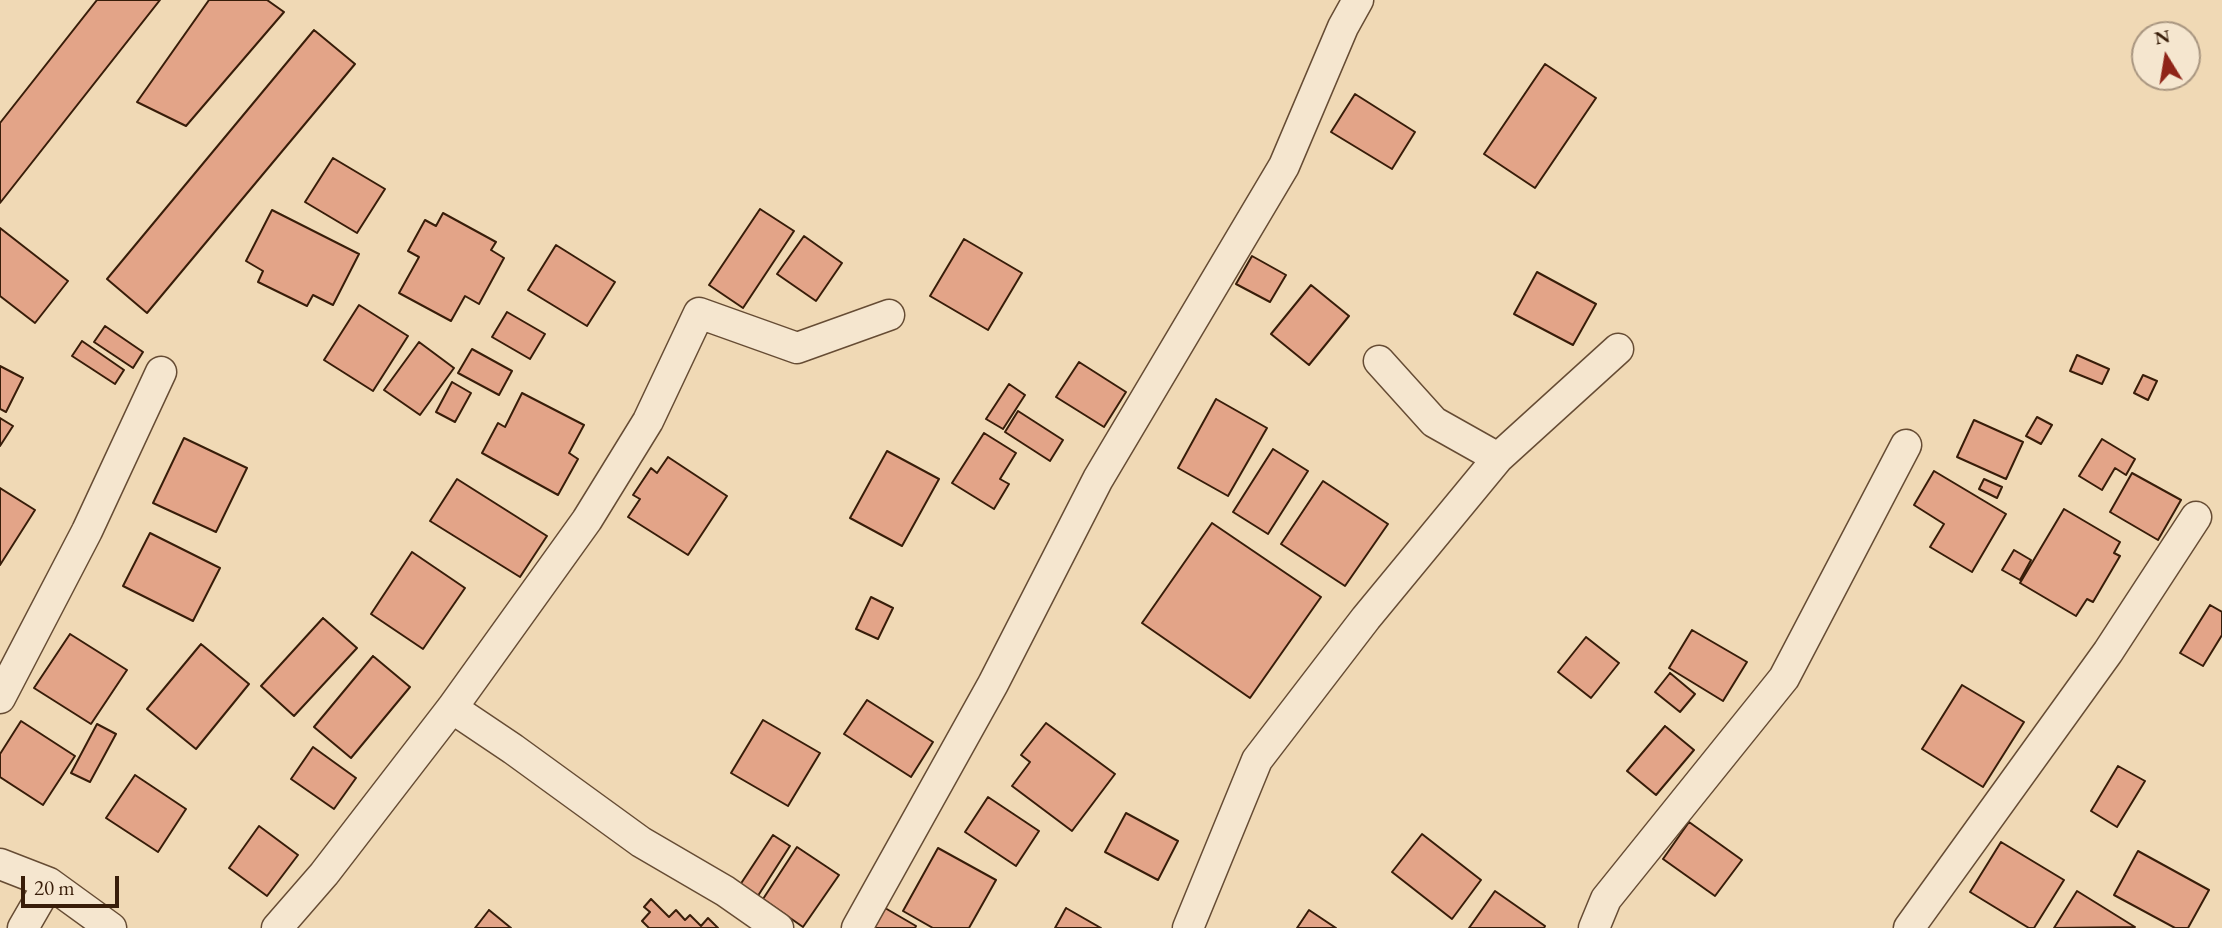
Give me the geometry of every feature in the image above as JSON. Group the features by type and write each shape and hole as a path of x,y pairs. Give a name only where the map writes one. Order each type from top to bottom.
{"street":[{"path":"857,928 993,684 1098,479 1284,166 1343,27 1358,0"},
{"path":"276,928 324,874 452,708 587,520 648,421 699,313 797,348 889,315"},
{"path":"1188,928 1257,760 1366,618 1498,458 1618,349"},
{"path":"1379,360 1434,422 1498,458"},
{"path":"0,698 87,531 161,372"},
{"path":"1594,928 1606,899 1784,678 1906,445"},
{"path":"1909,928 2108,652 2196,517"},
{"path":"452,708 641,842 725,891 778,928"},
{"path":"0,864 48,883 111,928"},
{"path":"23,928 48,883"}],"building":[{"path":"97,0 160,0 0,203 0,123"},
{"path":"209,0 267,0 284,12 186,126 137,102"},
{"path":"314,30 355,64 147,313 107,279"},
{"path":"1545,64 1596,98 1535,188 1484,154"},
{"path":"1355,94 1415,132 1392,169 1331,132"},
{"path":"333,158 385,189 357,233 305,202"},
{"path":"760,209 794,231 743,308 709,285"},
{"path":"272,210 359,254 333,305 313,295 307,306 258,282 263,271 246,261"},
{"path":"443,213 496,242 491,250 504,258 479,304 465,296 451,321 399,293 419,257 408,251 425,220 436,226"},
{"path":"0,228 68,281 35,323 0,296"},
{"path":"804,236 842,263 816,301 777,274"},
{"path":"964,239 1022,273 988,330 930,296"},
{"path":"556,245 615,282 587,326 528,290"},
{"path":"1252,256 1286,275 1270,302 1236,284"},
{"path":"1537,272 1596,304 1573,345 1514,314"},
{"path":"1311,285 1349,316 1309,365 1271,334"},
{"path":"359,305 408,336 373,391 324,360"},
{"path":"507,312 545,334 530,359 492,337"},
{"path":"105,326 143,352 133,368 94,342"},
{"path":"82,341 124,370 115,384 72,356"},
{"path":"419,342 454,368 420,415 384,390"},
{"path":"472,349 512,371 499,395 458,373"},
{"path":"2077,355 2109,369 2102,384 2070,371"},
{"path":"1079,362 1126,392 1104,427 1056,397"},
{"path":"0,366 23,378 6,412 0,409"},
{"path":"2143,375 2157,381 2148,400 2134,393"},
{"path":"452,382 471,393 455,422 436,412"},
{"path":"1009,384 1025,395 1003,429 986,419"},
{"path":"522,393 584,425 569,453 578,459 558,495 482,453 498,423 505,427"},
{"path":"1216,399 1267,428 1228,496 1178,468"},
{"path":"1018,411 1063,440 1050,461 1005,432"},
{"path":"2037,417 2052,425 2041,444 2026,436"},
{"path":"0,418 13,426 0,446"},
{"path":"1974,420 2023,442 2006,479 1957,457"},
{"path":"984,433 1016,453 1000,479 1009,484 994,509 952,483"},
{"path":"184,438 247,468 216,532 153,503"},
{"path":"2102,439 2135,459 2126,475 2115,468 2102,490 2079,476"},
{"path":"1273,449 1308,471 1268,534 1233,512"},
{"path":"887,451 939,479 902,546 850,518"},
{"path":"668,457 727,496 688,555 628,517 640,499 633,495 651,468 657,473"},
{"path":"1934,471 2006,514 1972,572 1930,547 1944,524 1914,505"},
{"path":"2132,473 2181,500 2158,540 2110,512"},
{"path":"457,479 547,536 520,577 430,521"},
{"path":"1984,479 2002,487 1997,498 1979,489"},
{"path":"1323,481 1388,524 1345,586 1281,544"},
{"path":"0,488 35,510 0,565"},
{"path":"2064,509 2120,542 2114,553 2120,556 2093,602 2087,599 2076,616 2020,583"},
{"path":"1212,523 1321,597 1250,698 1142,623"},
{"path":"150,533 220,568 193,621 123,586"},
{"path":"2014,550 2031,560 2020,580 2002,570"},
{"path":"412,552 465,588 423,649 371,614"},
{"path":"871,597 893,608 878,639 856,629"},
{"path":"2210,605 2222,612 2222,635 2203,666 2180,653"},
{"path":"323,618 357,648 294,716 261,686"},
{"path":"1692,630 1747,662 1723,701 1669,668"},
{"path":"70,634 127,670 91,724 34,688"},
{"path":"1586,637 1619,663 1591,698 1558,672"},
{"path":"201,644 249,684 196,749 147,709"},
{"path":"373,656 410,687 351,758 314,727"},
{"path":"1670,673 1695,694 1680,712 1655,692"},
{"path":"1962,685 2024,722 1983,787 1922,749"},
{"path":"867,700 933,742 911,777 844,734"},
{"path":"763,720 820,753 788,806 731,773"},
{"path":"21,721 75,756 43,805 0,777 0,754"},
{"path":"1046,723 1115,774 1072,831 1012,786 1030,762 1021,755"},
{"path":"97,724 116,734 90,782 71,773"},
{"path":"1665,726 1694,750 1656,795 1627,771"},
{"path":"313,747 356,778 334,809 291,779"},
{"path":"2118,766 2145,781 2117,827 2091,811"},
{"path":"135,775 186,809 158,852 106,818"},
{"path":"988,797 1039,831 1016,866 965,832"},
{"path":"1126,813 1178,841 1158,880 1105,852"},
{"path":"1689,822 1742,860 1715,896 1663,859"},
{"path":"259,826 298,855 267,896 229,868"},
{"path":"1422,834 1481,880 1452,919 1392,872"},
{"path":"773,835 790,846 754,902 736,891"},
{"path":"2001,842 2064,880 2034,928 2029,928 1970,892"},
{"path":"797,847 839,875 803,927 763,899"},
{"path":"938,848 996,880 969,928 933,928 903,911"},
{"path":"2138,851 2209,890 2188,928 2175,928 2114,895"},
{"path":"1495,891 1545,926 1544,928 1469,928"},
{"path":"2077,891 2135,927 2054,928"},
{"path":"651,899 669,917 676,910 685,920 690,915 701,926 708,918 718,928 649,928 642,921 650,912 644,907"},
{"path":"885,908 916,926 915,928 874,928"},
{"path":"1066,908 1101,928 1055,928"},
{"path":"489,910 511,928 475,928"},
{"path":"1309,910 1336,928 1297,928"}]}
